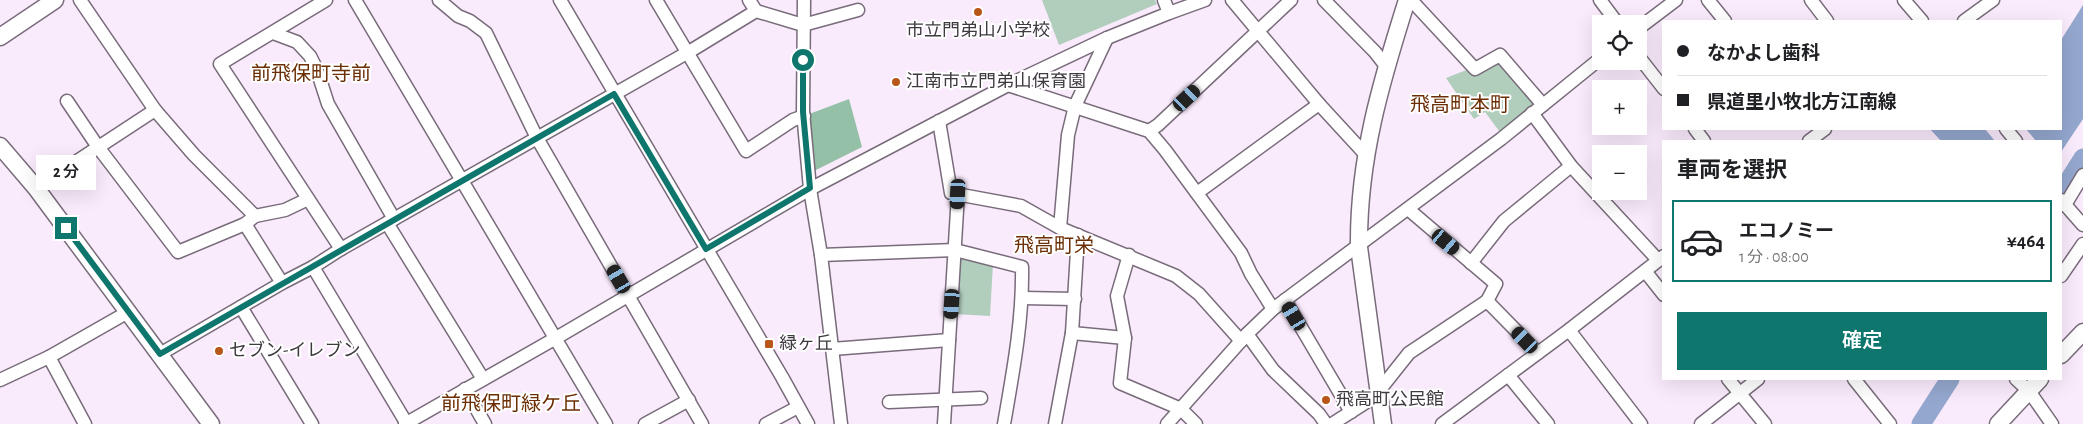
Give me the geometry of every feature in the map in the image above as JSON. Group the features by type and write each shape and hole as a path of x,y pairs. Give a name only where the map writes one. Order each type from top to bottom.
{"main road":[{"path":"0,37 55,0"},
{"path":"1383,424 1359,246 1358,218 1365,154 1386,66 1407,0"},
{"path":"0,146 36,188 211,424"},
{"path":"2062,354 2083,332"},
{"path":"1998,424 2034,385"}],"street":[{"path":"80,0 155,110 194,155 255,216"},
{"path":"326,0 220,64 341,249"},
{"path":"355,0 464,181 606,424"},
{"path":"439,0 458,16 470,21 486,33 537,138 702,424"},
{"path":"560,0 808,424"},
{"path":"656,0 746,152 793,120 804,116"},
{"path":"804,0 804,116 810,188 821,255 841,424"},
{"path":"1164,0 1169,13"},
{"path":"313,267 406,424 810,188 1008,85 1107,38 1205,0"},
{"path":"1232,0 1318,104 1365,154"},
{"path":"1148,131 1158,125 1291,0"},
{"path":"1324,0 1375,52 1386,66"},
{"path":"1411,0 1475,69 1500,55 1543,105"},
{"path":"1600,0 1611,15"},
{"path":"1647,22 1676,0"},
{"path":"1708,0 1724,20"},
{"path":"1811,0 1826,20"},
{"path":"1904,0 1921,20"},
{"path":"1965,20 1993,0"},
{"path":"160,354 687,53 753,5 803,25 858,10"},
{"path":"273,33 297,42 310,56 328,104 391,221 483,379"},
{"path":"1060,228 1068,135 1075,106 1107,38"},
{"path":"1167,424 1244,338 1274,309 1408,210 1592,65"},
{"path":"1647,67 1662,86"},
{"path":"1008,85 1148,131 1165,150 1241,253 1274,309"},
{"path":"66,101 178,252 245,224 255,216 285,210 308,199"},
{"path":"1197,193 1318,104"},
{"path":"36,188 155,110"},
{"path":"1449,422 1661,258 1571,166 1532,113"},
{"path":"939,122 951,193 1021,206 1060,228 1176,276 1199,294 1244,338 1273,370 1319,414 1326,424"},
{"path":"2007,130 2015,140"},
{"path":"1472,263 1504,221 1571,166"},
{"path":"2083,175 2063,202 2083,225"},
{"path":"946,423 958,194"},
{"path":"1332,424 1379,393 1409,353 1487,301 1496,284 1408,210"},
{"path":"245,224 282,283"},
{"path":"1056,424 1076,299 1078,235"},
{"path":"2062,275 2083,244"},
{"path":"821,255 955,250 1022,267 1023,298 1020,331 1004,424"},
{"path":"1129,255 1117,296 1125,338 1120,383 1181,409 1196,424"},
{"path":"1645,270 1662,292"},
{"path":"1023,298 1076,299"},
{"path":"1285,300 1351,412"},
{"path":"1487,301 1538,353"},
{"path":"242,307 312,424"},
{"path":"0,380 49,356 128,312"},
{"path":"1569,330 1641,424"},
{"path":"1072,333 1125,338"},
{"path":"832,349 949,340"},
{"path":"49,356 84,424"},
{"path":"1508,375 1548,424"},
{"path":"1729,380 1765,424"},
{"path":"1701,424 1757,380"},
{"path":"1855,380 1890,424"},
{"path":"2019,380 2034,385 2052,424"},
{"path":"465,389 485,424"},
{"path":"889,402 981,398"},
{"path":"645,424 689,400"},
{"path":"766,424 798,407"}],"green space":[{"path":"1042,0 1155,0 1157,4 1059,45"},
{"path":"1499,57 1540,104 1502,135 1485,112 1474,119 1446,78"},
{"path":"849,99 862,147 810,173 804,116"},
{"path":"957,255 993,264 990,316 954,314"}],"water":[{"path":"2083,5 2083,119 2062,150 2062,140 2035,140 2027,130 2062,130 2062,38"},
{"path":"1931,130 1986,130 1994,140 1940,140"}],"waterway":[{"path":"2062,191 2083,158"},
{"path":"1921,424 1949,380"}],"place":[{"name":"市立門弟山小学校","path":"978,12"},
{"name":"江南市立門弟山保育園","path":"896,82"},
{"name":"緑ヶ丘","path":"769,344"},
{"name":"セブン-イレブン","path":"219,351"},
{"name":"飛高町公民館","path":"1326,400"}],"district":[{"name":"前飛保町寺前","path":"311,74"},
{"name":"飛高町本町","path":"1460,105"},
{"name":"飛高町栄","path":"1054,246"},
{"name":"前飛保町緑ケ丘","path":"511,404"}],"route":[{"path":"66,228 160,354 614,94 706,249 810,188 803,112 803,60"}]}
